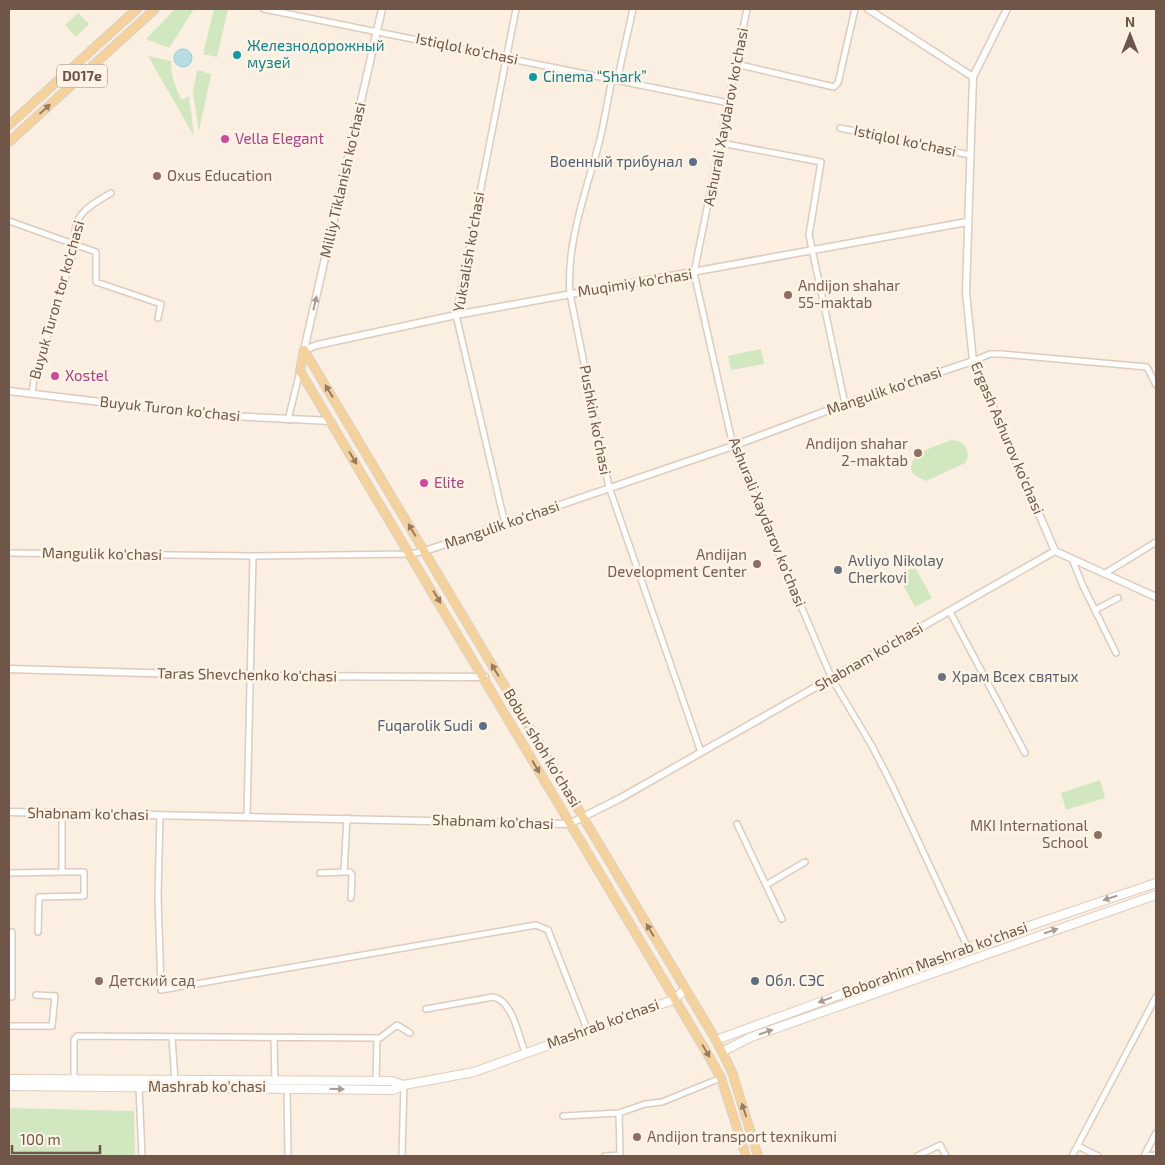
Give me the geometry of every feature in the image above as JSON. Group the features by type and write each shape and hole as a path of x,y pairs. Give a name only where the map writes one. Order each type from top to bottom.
{"main road":[{"name":"D017e","path":"9,125 137,9"},
{"name":"D017e","path":"9,142 155,9"},
{"path":"104,40 112,49"},
{"path":"300,371 304,350"},
{"name":"Bobur shoh ko'chasi","path":"304,350 716,1040 734,1080 758,1156"},
{"name":"Bobur shoh ko'chasi","path":"300,371 411,554 720,1078 746,1156"},
{"name":"Boborahim Mashrab ko'chasi","path":"716,1040 922,964 1156,883"},
{"name":"Boborahim Mashrab ko'chasi","path":"722,1052 751,1037 1156,896"},
{"path":"922,964 927,975"},
{"name":"Mashrab ko'chasi","path":"9,1079 175,1081 287,1088 393,1090 404,1085 474,1072 588,1029 673,1000 685,990"},
{"name":"Mashrab ko'chasi","path":"9,1086 139,1087 274,1082 376,1081 391,1081 404,1085"}],"street":[{"name":"Istiqlol ko'chasi","path":"264,9 377,30 615,81 729,103"},
{"name":"Milliy Tiklanish ko'chasi","path":"304,350 382,9"},
{"name":"Yuksalish ko'chasi","path":"504,524 456,315 505,57 516,9"},
{"name":"Pushkin ko'chasi","path":"633,9 585,189 568,273 570,294 609,488 701,752"},
{"name":"Ashurali Xaydarov ko'chasi","path":"747,9 722,143 694,273 733,446 832,679 872,746 892,785 968,948"},
{"path":"736,64 834,87 838,83 855,9"},
{"path":"868,9 973,77"},
{"name":"Ergash Ashurov ko'chasi","path":"1005,9 973,77 966,292 972,361 1055,551"},
{"name":"Istiqlol ko'chasi","path":"840,128 970,155"},
{"path":"722,143 821,162 809,235 845,404"},
{"name":"Buyuk Turon tor ko'chasi","path":"32,393 34,379 76,244 74,236 85,207 111,193"},
{"path":"9,221 97,253 96,282 161,304 158,318"},
{"name":"Muqimiy ko'chasi","path":"304,350 317,345 456,315 812,252 967,222"},
{"path":"972,361 990,354 1002,354 1147,367 1156,385"},
{"name":"Mangulik ko'chasi","path":"9,553 253,556 411,554 425,551 733,446 845,404 972,361"},
{"path":"288,421 300,371"},
{"name":"Buyuk Turon ko'chasi","path":"9,391 186,412 288,421 331,422"},
{"path":"1104,574 1156,542"},
{"path":"1055,551 1156,599"},
{"name":"Shabnam ko'chasi","path":"9,812 569,824 620,799 1055,551"},
{"path":"247,816 253,556"},
{"path":"1072,559 1094,610 1116,653"},
{"path":"1094,610 1118,598"},
{"path":"950,612 1025,752"},
{"name":"Taras Shevchenko ko'chasi","path":"9,669 250,676 484,677"},
{"path":"62,814 62,872"},
{"path":"160,815 158,897 160,990 536,924 548,930 588,1029"},
{"path":"344,872 347,818"},
{"path":"737,824 782,919"},
{"path":"766,885 805,862"},
{"path":"9,872 84,872 84,896 39,897 38,932"},
{"path":"320,873 350,872 352,875 352,898"},
{"path":"12,932 12,997"},
{"path":"9,1026 52,1026 55,996 36,995"},
{"path":"426,1009 493,997 501,998 507,1005 525,1052"},
{"path":"1072,1156 1156,997"},
{"path":"74,1080 74,1040 77,1036 380,1038 397,1025 410,1033"},
{"path":"172,1038 175,1081"},
{"path":"274,1038 274,1082"},
{"path":"376,1038 376,1081"},
{"path":"563,1116 619,1113 645,1104 662,1102 720,1078"},
{"path":"402,1156 404,1085"},
{"path":"139,1087 142,1156"},
{"path":"287,1088 288,1156"},
{"path":"605,1156 620,1154 619,1113"},
{"path":"1146,1156 1156,1133"},
{"path":"917,1156 940,1145 946,1156"},
{"path":"1078,1146 1098,1156"},
{"path":"1146,1156 1156,1154"}],"green space":[{"path":"175,9 194,9 169,48 146,39"},
{"path":"214,9 228,9 217,57 203,54"},
{"path":"78,13 89,24 76,37 65,25"},
{"path":"148,56 171,61 175,86 182,100 189,96 194,136"},
{"path":"197,70 211,74 199,131 193,93"},
{"path":"761,349 764,364 731,370 728,356"},
{"path":"952,440 960,442 966,448 968,455 965,463 926,481 913,474 911,467 917,456 924,451"},
{"path":"915,567 932,598 915,607 898,576"},
{"path":"1100,780 1105,798 1066,810 1061,793"},
{"path":"9,1108 134,1111 135,1156 9,1156"}],"water":[{"path":"179,49 187,49 192,54 190,65 179,67 174,62 174,54"}],"place":[{"name":"Железнодорожный музей","path":"237,55"},
{"name":"Cinema “Shark”","path":"533,77"},
{"name":"Vella Elegant","path":"225,139"},
{"name":"Военный трибунал","path":"693,162"},
{"name":"Oxus Education","path":"157,176"},
{"name":"Andijon shahar 55-maktab","path":"788,295"},
{"name":"Xostel","path":"55,376"},
{"name":"Andijon shahar 2-maktab","path":"918,453"},
{"name":"Elite","path":"424,483"},
{"name":"Andijan Development Center","path":"757,564"},
{"name":"Avliyo Nikolay Cherkovi","path":"838,570"},
{"name":"Храм Всех святых","path":"942,677"},
{"name":"Fuqarolik Sudi","path":"483,726"},
{"name":"MKI International School","path":"1098,835"},
{"name":"Детский сад","path":"99,981"},
{"name":"Обл. СЭС","path":"755,981"},
{"name":"Andijon transport texnikumi","path":"637,1137"}]}
